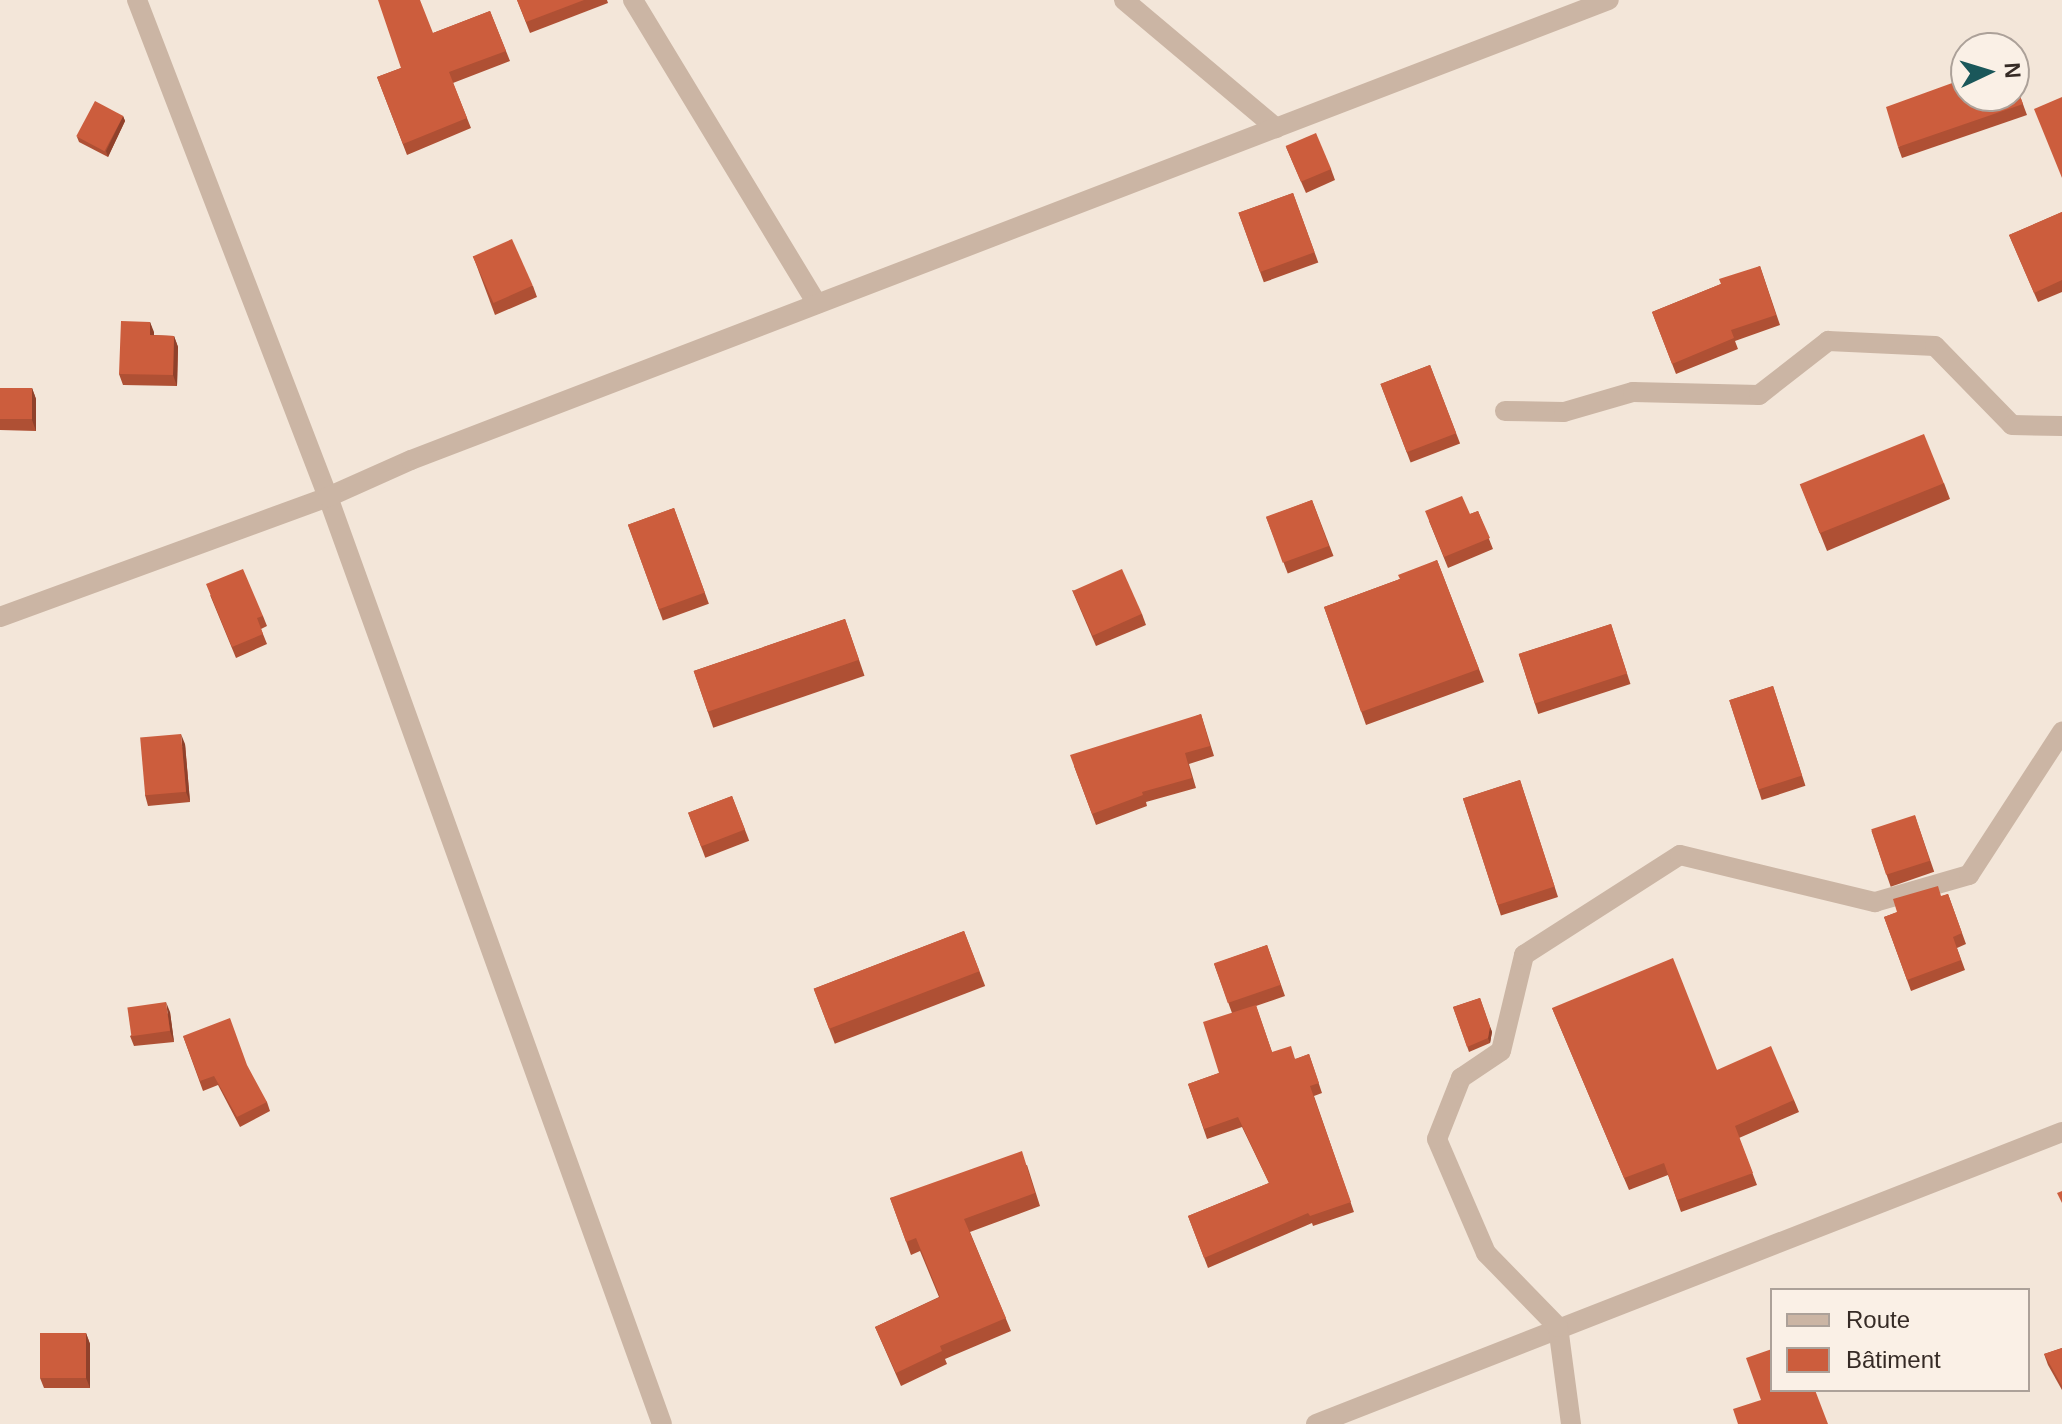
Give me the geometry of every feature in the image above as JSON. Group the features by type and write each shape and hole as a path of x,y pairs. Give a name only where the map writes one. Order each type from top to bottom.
{"street":[{"path":"137,0 328,497 662,1424"},
{"path":"633,0 817,304"},
{"path":"1124,0 1276,128"},
{"path":"0,617 328,497 411,460 1609,0"},
{"path":"1505,411 1564,412 1633,392 1759,395 1828,341 1935,346 2012,425 2062,426"},
{"path":"1571,1424 1558,1327 1486,1253 1437,1139 1461,1078 1501,1051 1524,955 1680,855 1875,902 1969,875 2062,732"},
{"path":"1316,1424 2062,1132"}],"building":[{"path":"378,0 420,0 433,33 490,11 506,51 449,72 467,118 403,144 377,77 401,68"},
{"path":"517,0 584,0 526,22"},
{"path":"1950,84 1950,112 2000,112 1898,147 1886,107"},
{"path":"2062,97 2062,178 2034,109"},
{"path":"95,101 123,116 104,151 76,136"},
{"path":"1316,133 1331,169 1301,182 1286,146"},
{"path":"1293,193 1315,252 1260,272 1238,213"},
{"path":"2062,212 2062,280 2034,293 2009,235"},
{"path":"512,239 533,286 493,303 473,256"},
{"path":"1760,266 1776,315 1731,330 1734,338 1672,364 1652,312 1721,284 1719,279"},
{"path":"121,321 150,322 150,335 174,336 173,375 119,374"},
{"path":"1430,365 1456,433 1407,452 1381,384"},
{"path":"0,388 32,388 32,419 0,419"},
{"path":"1924,434 1944,483 1820,533 1800,484"},
{"path":"1462,496 1470,514 1478,511 1490,538 1444,557 1425,511"},
{"path":"1312,500 1329,546 1283,563 1266,517"},
{"path":"674,508 705,593 659,609 628,525"},
{"path":"1437,560 1479,669 1361,712 1324,607 1400,579 1398,575"},
{"path":"243,569 263,616 257,618 263,634 232,647 206,584"},
{"path":"1122,569 1142,614 1093,636 1073,591"},
{"path":"845,619 859,660 708,712 694,671"},
{"path":"1611,624 1627,673 1535,703 1519,654"},
{"path":"1773,686 1802,775 1758,790 1729,700"},
{"path":"1201,714 1210,746 1185,753 1192,778 1142,792 1143,795 1092,814 1070,755"},
{"path":"181,734 186,792 145,795 140,738"},
{"path":"1520,780 1555,887 1498,905 1463,799"},
{"path":"732,796 745,830 701,846 688,813"},
{"path":"1915,815 1930,861 1886,875 1871,829"},
{"path":"1938,886 1941,896 1948,894 1962,933 1953,937 1961,960 1907,980 1884,917 1897,912 1893,899"},
{"path":"964,931 979,971 829,1029 814,989"},
{"path":"1267,945 1281,985 1228,1003 1214,963"},
{"path":"1673,958 1717,1070 1771,1046 1794,1100 1735,1126 1753,1173 1677,1200 1664,1163 1624,1178 1552,1008"},
{"path":"1480,998 1490,1027 1488,1038 1467,1047 1453,1007"},
{"path":"166,1002 170,1031 131,1036 127,1007"},
{"path":"1256,1005 1272,1052 1291,1046 1295,1059 1309,1054 1319,1083 1310,1086 1351,1202 1310,1216 1308,1213 1204,1258 1188,1216 1269,1183 1238,1117 1204,1129 1188,1084 1219,1073 1203,1022"},
{"path":"230,1018 247,1065 267,1102 237,1117 214,1076 200,1081 183,1036"},
{"path":"1022,1151 1035,1193 964,1219 1006,1318 940,1346 942,1351 896,1373 875,1327 940,1297 916,1238 906,1242 890,1198"},
{"path":"40,1333 86,1333 86,1378 40,1378"},
{"path":"2062,1348 2062,1386 2044,1354"},
{"path":"1770,1350 1770,1392 1816,1392 1828,1424 1738,1424 1733,1409 1761,1400 1746,1358"}]}
